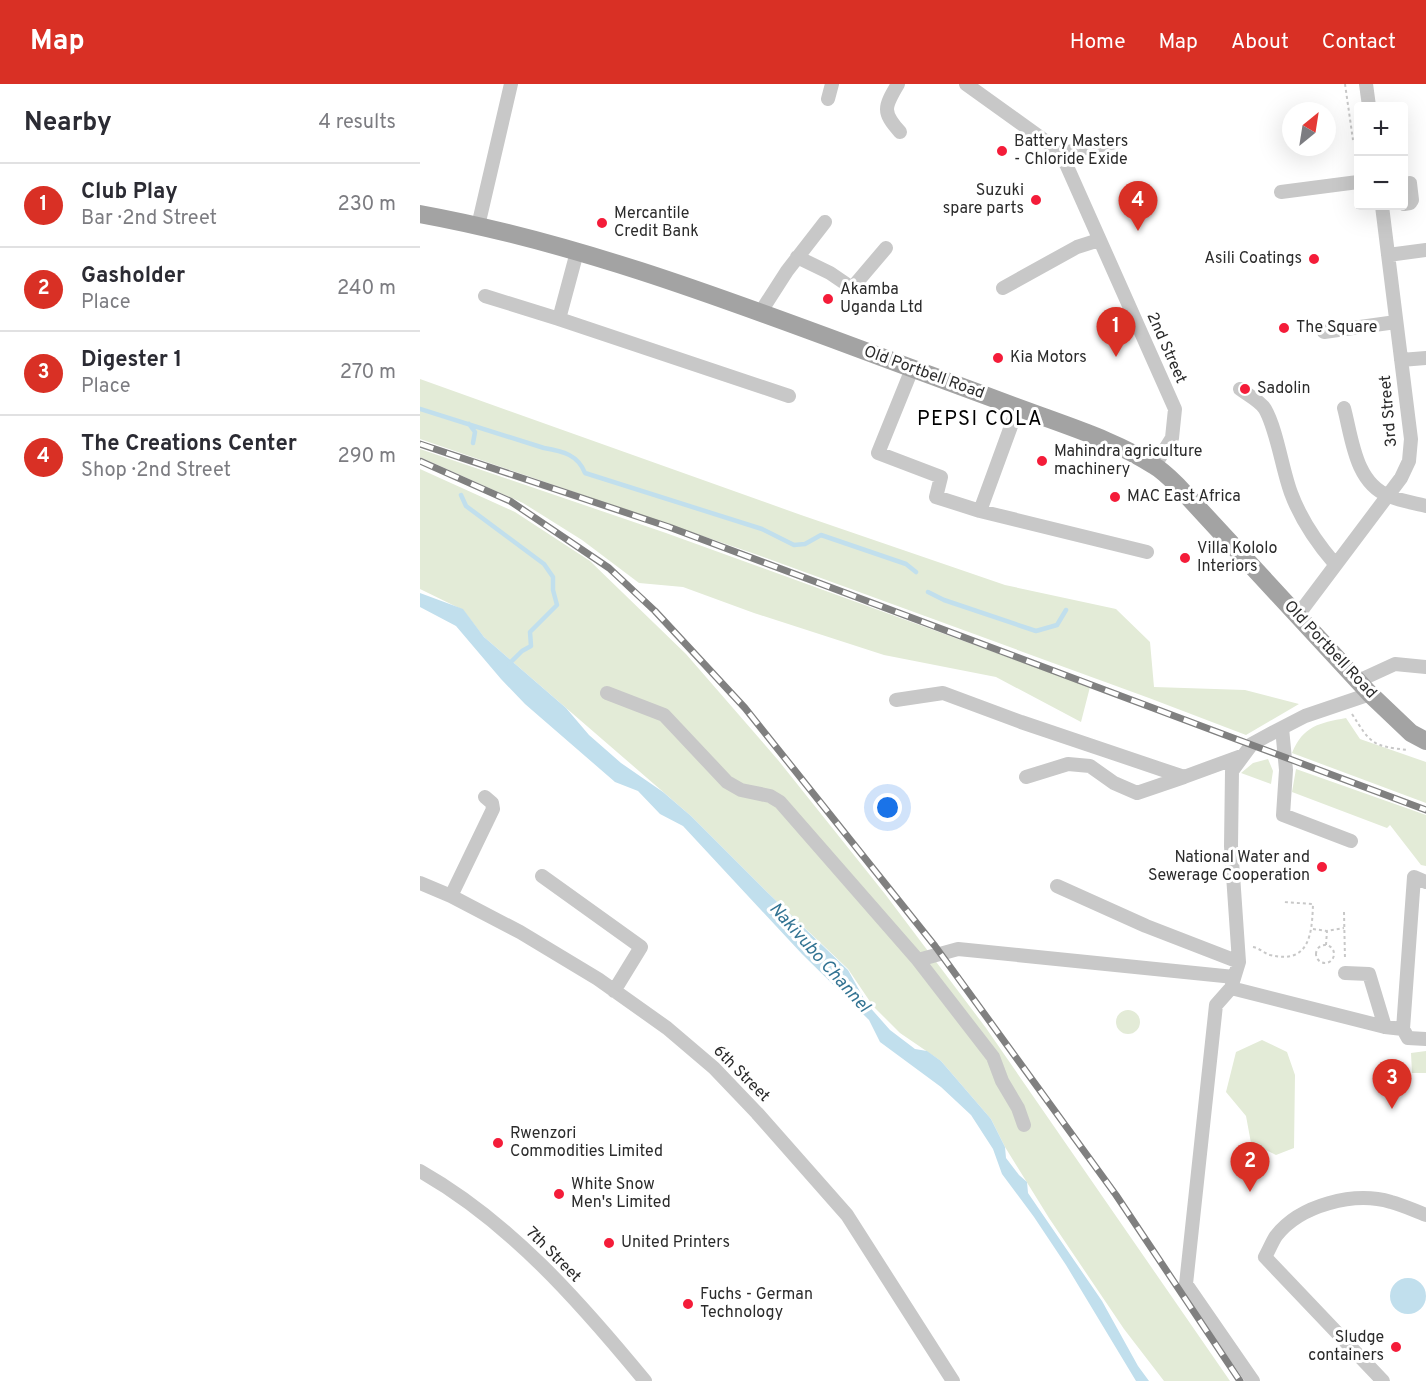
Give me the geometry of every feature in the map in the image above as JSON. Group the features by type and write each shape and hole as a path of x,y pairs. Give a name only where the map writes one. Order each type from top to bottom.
{"main road":[{"name":"Old Portbell Road","path":"420,214 478,226 577,252 760,313 1094,435 1155,465 1178,485 1364,688 1411,733 1421,746"}],"street":[{"path":"478,226 511,84"},
{"path":"828,99 832,84"},
{"path":"898,84 889,99 886,110 888,118 900,132"},
{"name":"2nd Street","path":"966,84 1048,143 1066,164 1175,409 1173,438 1155,465"},
{"path":"1366,84 1368,102"},
{"path":"1058,154 1117,142"},
{"path":"1281,192 1354,183"},
{"path":"1408,203 1412,200 1410,183"},
{"name":"3rd Street","path":"1298,615 1405,470 1411,449 1382,210"},
{"path":"760,313 797,257 825,222"},
{"path":"1004,288 1077,247 1099,240"},
{"path":"797,257 830,273 852,288 886,248"},
{"path":"1388,255 1426,249"},
{"path":"559,319 577,252"},
{"path":"485,296 789,396"},
{"path":"1324,332 1396,322"},
{"path":"1401,360 1426,358"},
{"path":"912,369 878,453 940,477 936,497 980,511 1147,552"},
{"path":"1240,389 1265,409 1282,468 1302,519 1316,542 1335,564"},
{"path":"980,511 1018,407"},
{"path":"1344,408 1359,465 1365,477 1387,496 1426,506"},
{"path":"1253,1381 1186,1284 1216,1005 1233,983 1239,962 1231,846 1232,771 1252,744 1305,716 1344,702 1395,664 1426,667"},
{"path":"607,693 664,715 727,782 741,790 770,795 780,802 918,960 993,1057 1024,1125"},
{"path":"896,700 943,693 1184,777"},
{"path":"1282,728 1286,770 1283,815 1351,841"},
{"path":"1026,777 1068,764 1090,766 1114,783 1137,793 1244,755"},
{"path":"451,896 493,809 492,802 485,796"},
{"path":"542,876 641,946 615,991"},
{"path":"1426,882 1414,877 1403,1029 1408,1038 1426,1039"},
{"name":"6th Street","path":"420,883 451,896 520,932 615,991 667,1028 714,1068 847,1215 952,1381"},
{"path":"1057,886 1146,926 1239,962"},
{"path":"918,960 958,950 1233,983 1385,1027 1403,1029"},
{"path":"1345,973 1369,974 1385,1027"},
{"name":"7th Street","path":"420,1171 479,1209 521,1245 598,1323 645,1381"},
{"path":"1383,1381 1265,1257 1275,1237 1287,1225 1308,1211 1344,1199 1390,1201 1426,1215"}],"path":[{"path":"1346,84 1353,140"},
{"path":"1344,702 1369,740 1388,748 1421,746"},
{"path":"1238,946 1257,948 1269,954 1289,957 1305,948 1312,929 1313,904 1283,902"},
{"path":"1344,912 1345,973"},
{"path":"1312,929 1327,931 1344,928"},
{"path":"1326,945 1327,931"},
{"path":"1326,945 1334,950 1334,956 1330,961 1322,963 1317,959 1316,953 1320,946 1326,945"}],"green space":[{"path":"420,379 1005,585 1116,609 1150,642 1154,687 1245,690 1299,704 1246,735 755,554 420,439"},
{"path":"420,449 666,533 1090,687 1081,722 996,677 884,655 754,613 683,587 639,583 582,540 523,503 420,457"},
{"path":"420,469 515,512 590,561 686,654 778,760 885,894 986,1028 1230,1381 1164,1381 1124,1329 1049,1218 1005,1147 991,1119 941,1061 900,1033 873,1006 848,969 691,816 484,637 463,610 420,589"},
{"path":"1346,718 1360,739 1426,762 1426,803 1292,753 1301,737 1313,727"},
{"path":"1268,759 1273,771 1271,784 1241,773 1253,763"},
{"path":"1296,769 1426,815 1426,866 1421,865 1390,825 1387,828 1292,792"},
{"path":"1128,1010 1133,1011 1139,1017 1139,1027 1133,1033 1128,1034 1123,1033 1117,1027 1116,1022 1117,1017 1123,1011"},
{"path":"1262,1040 1287,1052 1295,1075 1294,1148 1276,1155 1251,1143 1246,1116 1226,1092 1236,1052"},
{"path":"1426,1051 1426,1073 1412,1073 1411,1053"}],"water":[{"name":"Nakivubo Channel","path":"420,593 463,609 484,637 566,708 589,735 621,763 663,792 691,816 848,970 867,1004 890,1030 915,1049 927,1051 941,1061 991,1119 1005,1147 1006,1158 1027,1182 1028,1193 1102,1301 1138,1366 1149,1381 1136,1381 1066,1265 1002,1174 993,1149 971,1115 941,1087 880,1042 869,1020 802,954 683,826 660,814 638,791 615,782 525,704 456,626 420,607"},
{"path":"1408,1278 1421,1283 1426,1296 1421,1309 1408,1314 1395,1309 1390,1296 1395,1283"}],"waterway":[{"path":"420,409 563,452 574,458 585,473 762,529 794,545 805,544 821,535 906,564 916,572"},
{"path":"469,424 475,432 473,443"},
{"path":"461,495 466,506 544,564 553,577 553,590 557,605 530,632 531,646 522,651 509,664"},
{"path":"928,592 944,600 1036,631 1057,625 1066,610"}],"railway":[{"path":"420,444 669,527 1426,810"},
{"path":"420,461 510,501 609,568 655,611 745,708 935,946 1116,1195 1240,1381"}],"place":[{"name":"Battery Masters - Chloride Exide","path":"1002,151"},
{"name":"Suzuki spare parts","path":"1036,200"},
{"name":"Mercantile Credit Bank","path":"602,223"},
{"name":"The Creations Center","path":"1138,231"},
{"name":"Asili Coatings","path":"1314,259"},
{"name":"Akamba Uganda Ltd","path":"828,299"},
{"name":"The Square","path":"1284,328"},
{"name":"Club Play","path":"1116,357"},
{"name":"Kia Motors","path":"998,358"},
{"name":"Sadolin","path":"1245,389"},
{"name":"Mahindra agriculture machinery","path":"1042,461"},
{"name":"MAC East Africa","path":"1115,497"},
{"name":"Villa Kololo Interiors","path":"1185,558"},
{"name":"National Water and Sewerage Cooperation","path":"1322,867"},
{"name":"Digester 1","path":"1392,1109"},
{"name":"Rwenzori Commodities Limited","path":"498,1143"},
{"name":"Gasholder","path":"1250,1192"},
{"name":"White Snow Men's Limited","path":"559,1194"},
{"name":"United Printers","path":"609,1243"},
{"name":"Fuchs - German Technology","path":"688,1304"},
{"name":"Sludge containers","path":"1396,1347"}],"district":[{"name":"PEPSI COLA","path":"980,420"}]}
